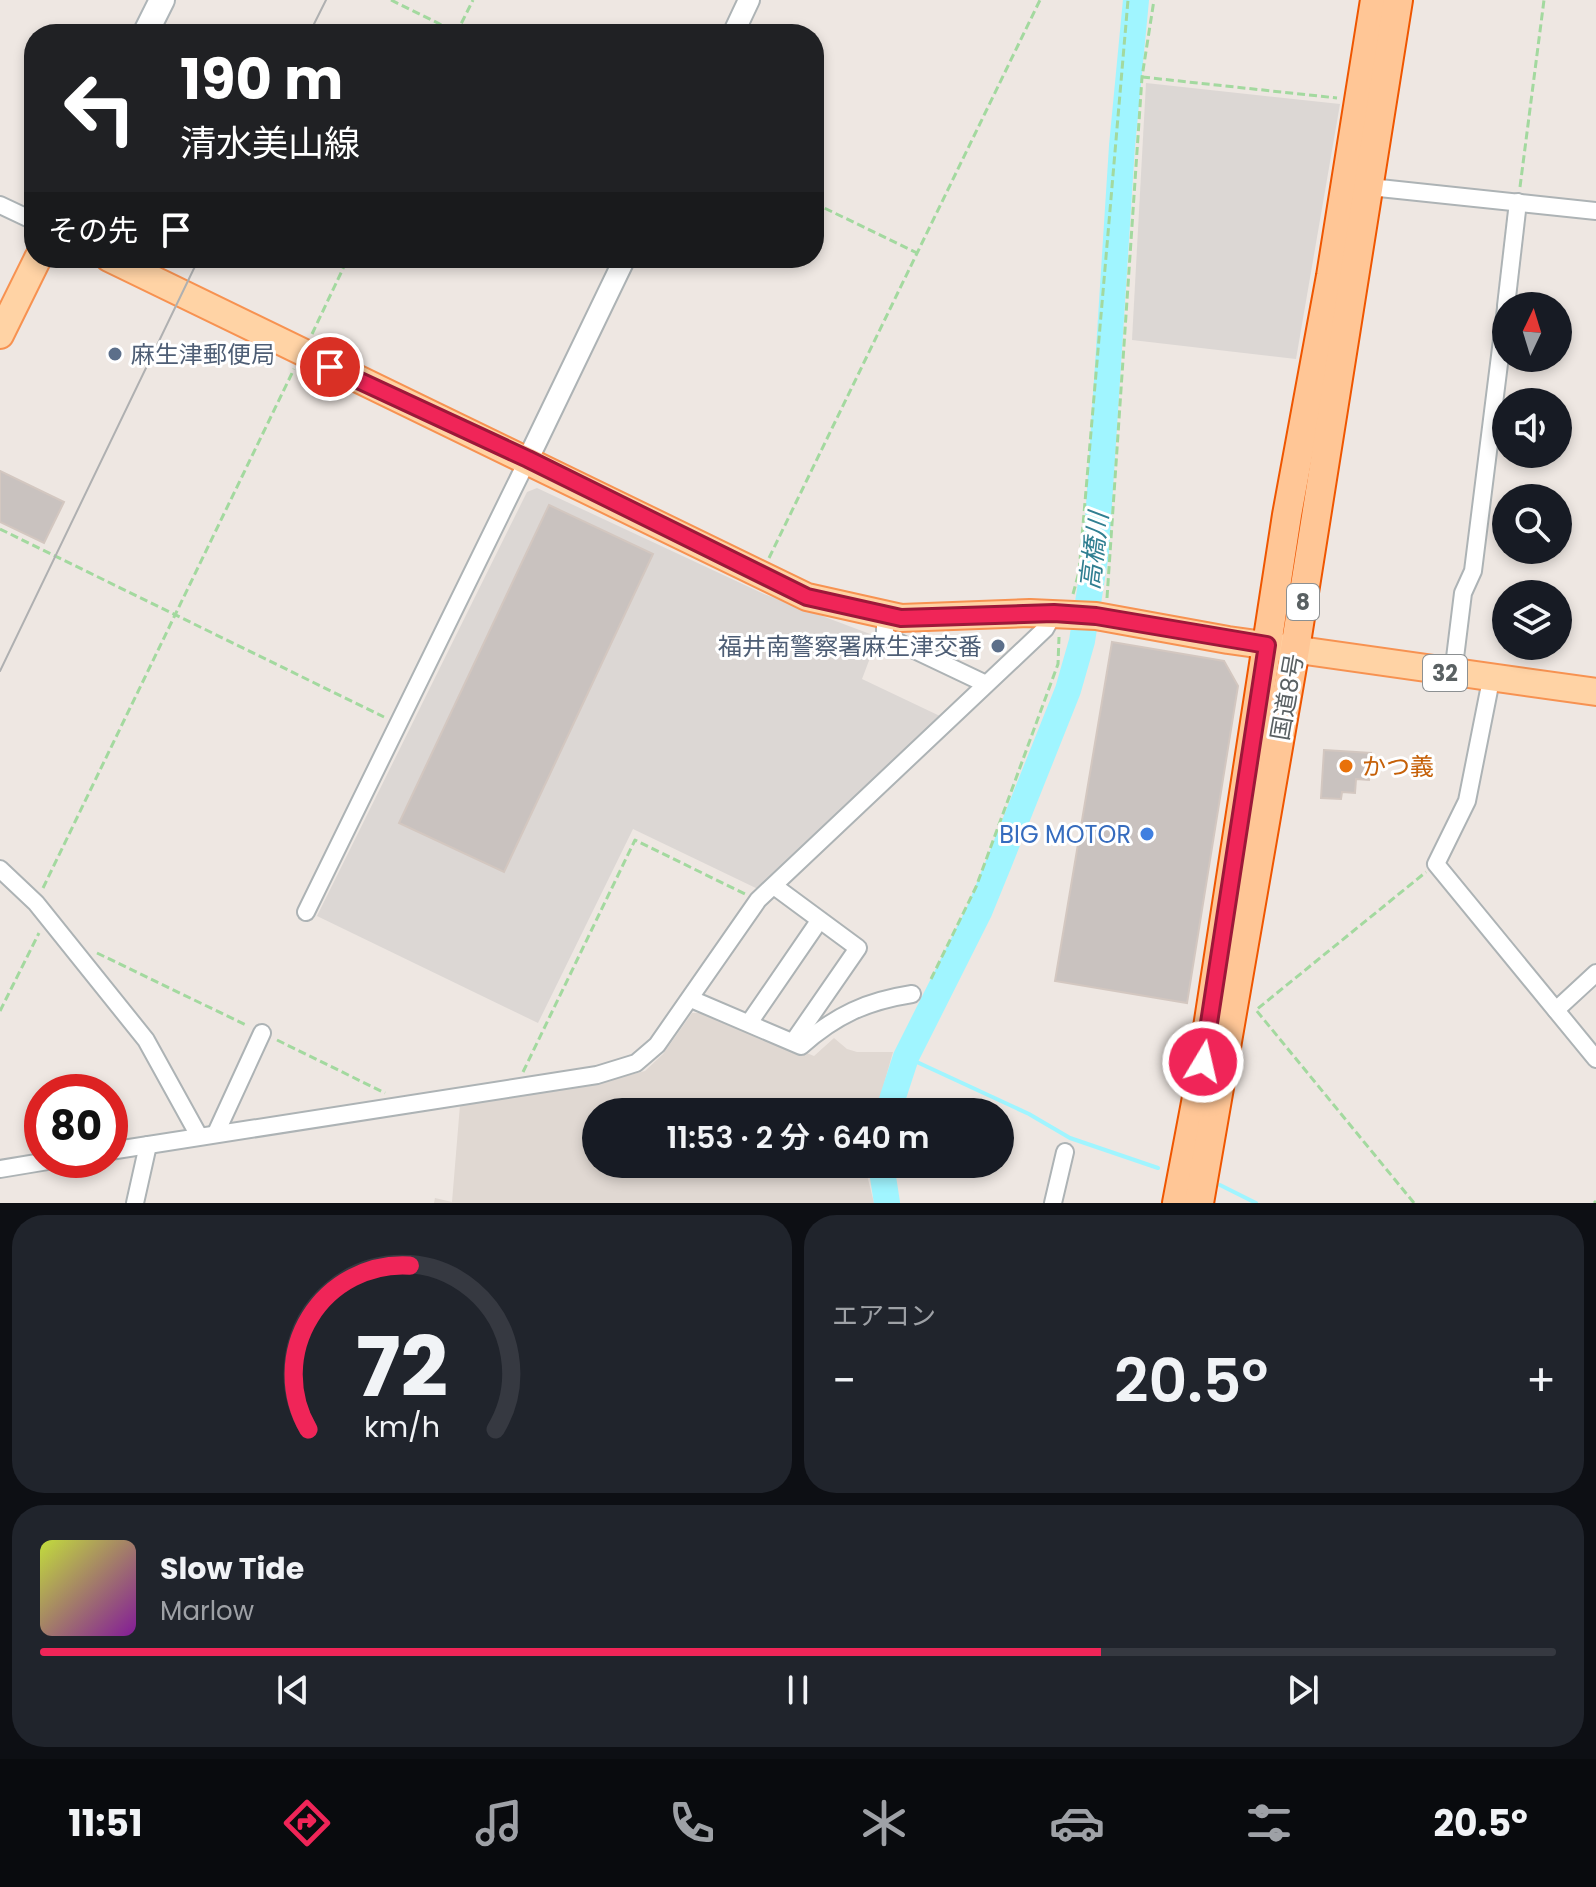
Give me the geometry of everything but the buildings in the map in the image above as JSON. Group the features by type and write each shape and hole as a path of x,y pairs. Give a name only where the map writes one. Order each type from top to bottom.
{"highway":[{"name":"国道8号","path":"1177,1203 1198,1092 1267,645 1375,0"},
{"name":"国道8号","path":"1199,1203 1295,649 1398,0"}],"main road":[{"path":"150,24 162,0"},
{"path":"0,335 33,268"},
{"name":"32","path":"129,268 807,597 885,615 937,619 1102,617 1491,680 1596,692"}],"street":[{"path":"738,24 749,0"},
{"path":"1370,187 1596,211"},
{"path":"1508,292 1518,202"},
{"path":"0,205 24,216"},
{"path":"306,912 620,268"},
{"path":"1453,674 1463,593 1473,571 1498,372"},
{"path":"885,615 885,636 986,684"},
{"path":"128,1148 597,1075 636,1063 657,1045 758,900 1056,618"},
{"path":"1491,680 1467,801 1436,864 1596,1059"},
{"path":"0,869 36,903 146,1040 208,1134"},
{"path":"774,886 858,948 793,1042"},
{"path":"749,1023 819,921"},
{"path":"1556,1010 1596,973"},
{"path":"691,999 801,1046 829,1021 852,1009 880,999 912,994"},
{"path":"208,1134 262,1033"},
{"path":"135,1203 148,1145"},
{"path":"1053,1203 1065,1152"},
{"path":"0,1169 24,1165"}],"path":[{"path":"391,0 438,24"},
{"path":"462,24 473,0"},
{"path":"761,574 1040,0"},
{"path":"931,979 976,887 1058,664 1061,637 1056,618 1079,572 1128,0"},
{"path":"1102,617 1142,77 1154,0"},
{"path":"1518,202 1544,0"},
{"path":"1142,77 1359,101"},
{"path":"824,208 917,253"},
{"path":"36,903 173,614 343,268"},
{"path":"0,529 399,724"},
{"path":"516,1086 635,840 758,900"},
{"path":"1414,1203 1256,1010 1436,864"},
{"path":"0,1011 47,919"},
{"path":"90,950 391,1095 395,1105"}],"shaded area":[{"path":"1146,83 1340,104 1296,359 1132,340"},
{"path":"537,488 764,594 878,637 862,679 942,717 760,890 633,829 538,1023 317,916 527,492"},
{"path":"692,1013 709,1013 814,1056 834,1038 847,1049 857,1052 893,1052 880,1098 582,1098 582,1178 868,1178 874,1203 434,1203 435,1198 452,1202 460,1105 599,1083 645,1071 663,1054"}],"waterway":[{"name":"高橋川","path":"893,1098 906,1057 979,912 1068,690 1082,641 1096,552 1122,146 1136,0"},
{"path":"906,1057 1029,1114 1070,1138 1158,1168"},
{"name":"高橋川","path":"883,1178 887,1203"},
{"path":"1220,1185 1256,1203"}],"tram line":[{"path":"314,24 326,0"},
{"path":"0,671 194,268"}],"place":[{"name":"麻生津郵便局","path":"115,354"},
{"name":"福井南警察署麻生津交番","path":"998,646"},
{"name":"かつ義","path":"1346,766"},
{"name":"BIG MOTOR","path":"1147,834"}],"route":[{"path":"330,367 528,459 807,597 901,618 1030,613 1096,616 1267,645 1203,1062"}]}
